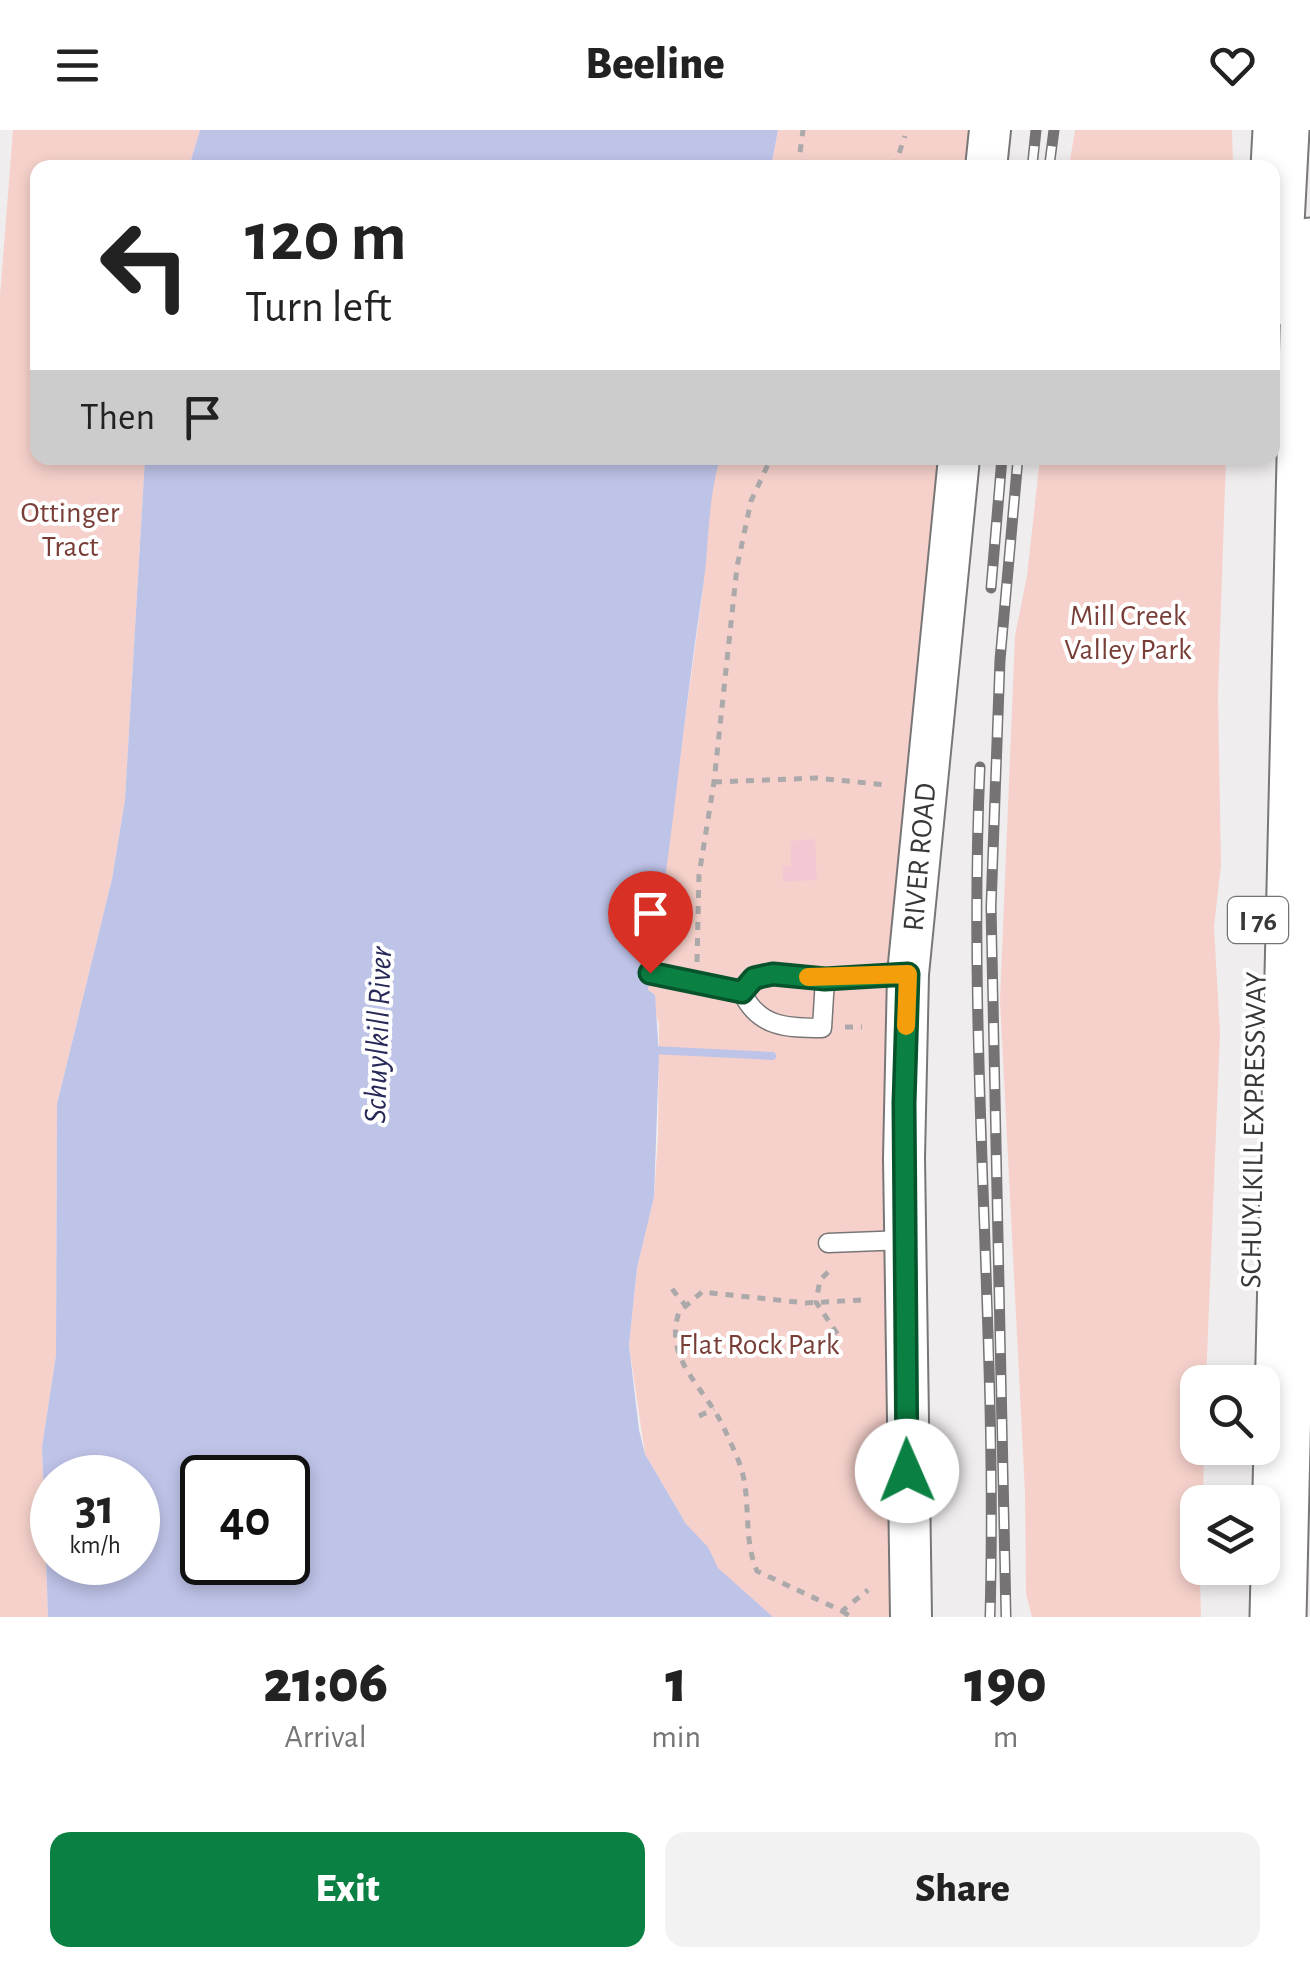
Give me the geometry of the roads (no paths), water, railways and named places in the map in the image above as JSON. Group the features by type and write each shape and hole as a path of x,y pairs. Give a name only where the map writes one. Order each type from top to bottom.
{"highway":[{"path":"1279,160 1280,130"},
{"name":"SCHUYLKILL EXPRESSWAY","path":"1278,1617 1310,246"},
{"name":"SCHUYLKILL EXPRESSWAY","path":"1248,1365 1268,465"},
{"path":"1242,1617 1243,1585"}],"street":[{"path":"987,160 990,130"},
{"name":"RIVER ROAD","path":"911,1617 905,1240 908,974 958,465"}],"lane":[{"path":"650,973 742,992"},
{"path":"742,992 754,978 773,974 825,979 908,974"},
{"path":"742,992 751,1012 770,1024 822,1028 825,979"},
{"path":"828,1243 905,1240"}],"water":[{"path":"200,130 778,130 772,160 191,160"},
{"name":"Schuylkill River","path":"145,465 718,465 648,990 655,995 659,1056 654,1197 637,1268 629,1345 645,1454 686,1524 708,1547 718,1568 773,1617 48,1617 47,1585 160,1585 160,1455 42,1455 56,1355 57,1104 112,879 125,800"}],"waterway":[{"path":"652,1050 772,1056"}],"railway":[{"path":"1033,160 1036,130"},
{"path":"1050,160 1054,130"},
{"path":"991,588 1001,465"},
{"path":"1006,1617 991,907 1000,660 1017,465"},
{"path":"980,767 977,980 990,1405 990,1617"}],"park label":[{"name":"Ottinger Tract","path":"70,529"},
{"name":"Mill Creek Valley Park","path":"1128,632"},
{"name":"Flat Rock Park","path":"759,1344"}]}
